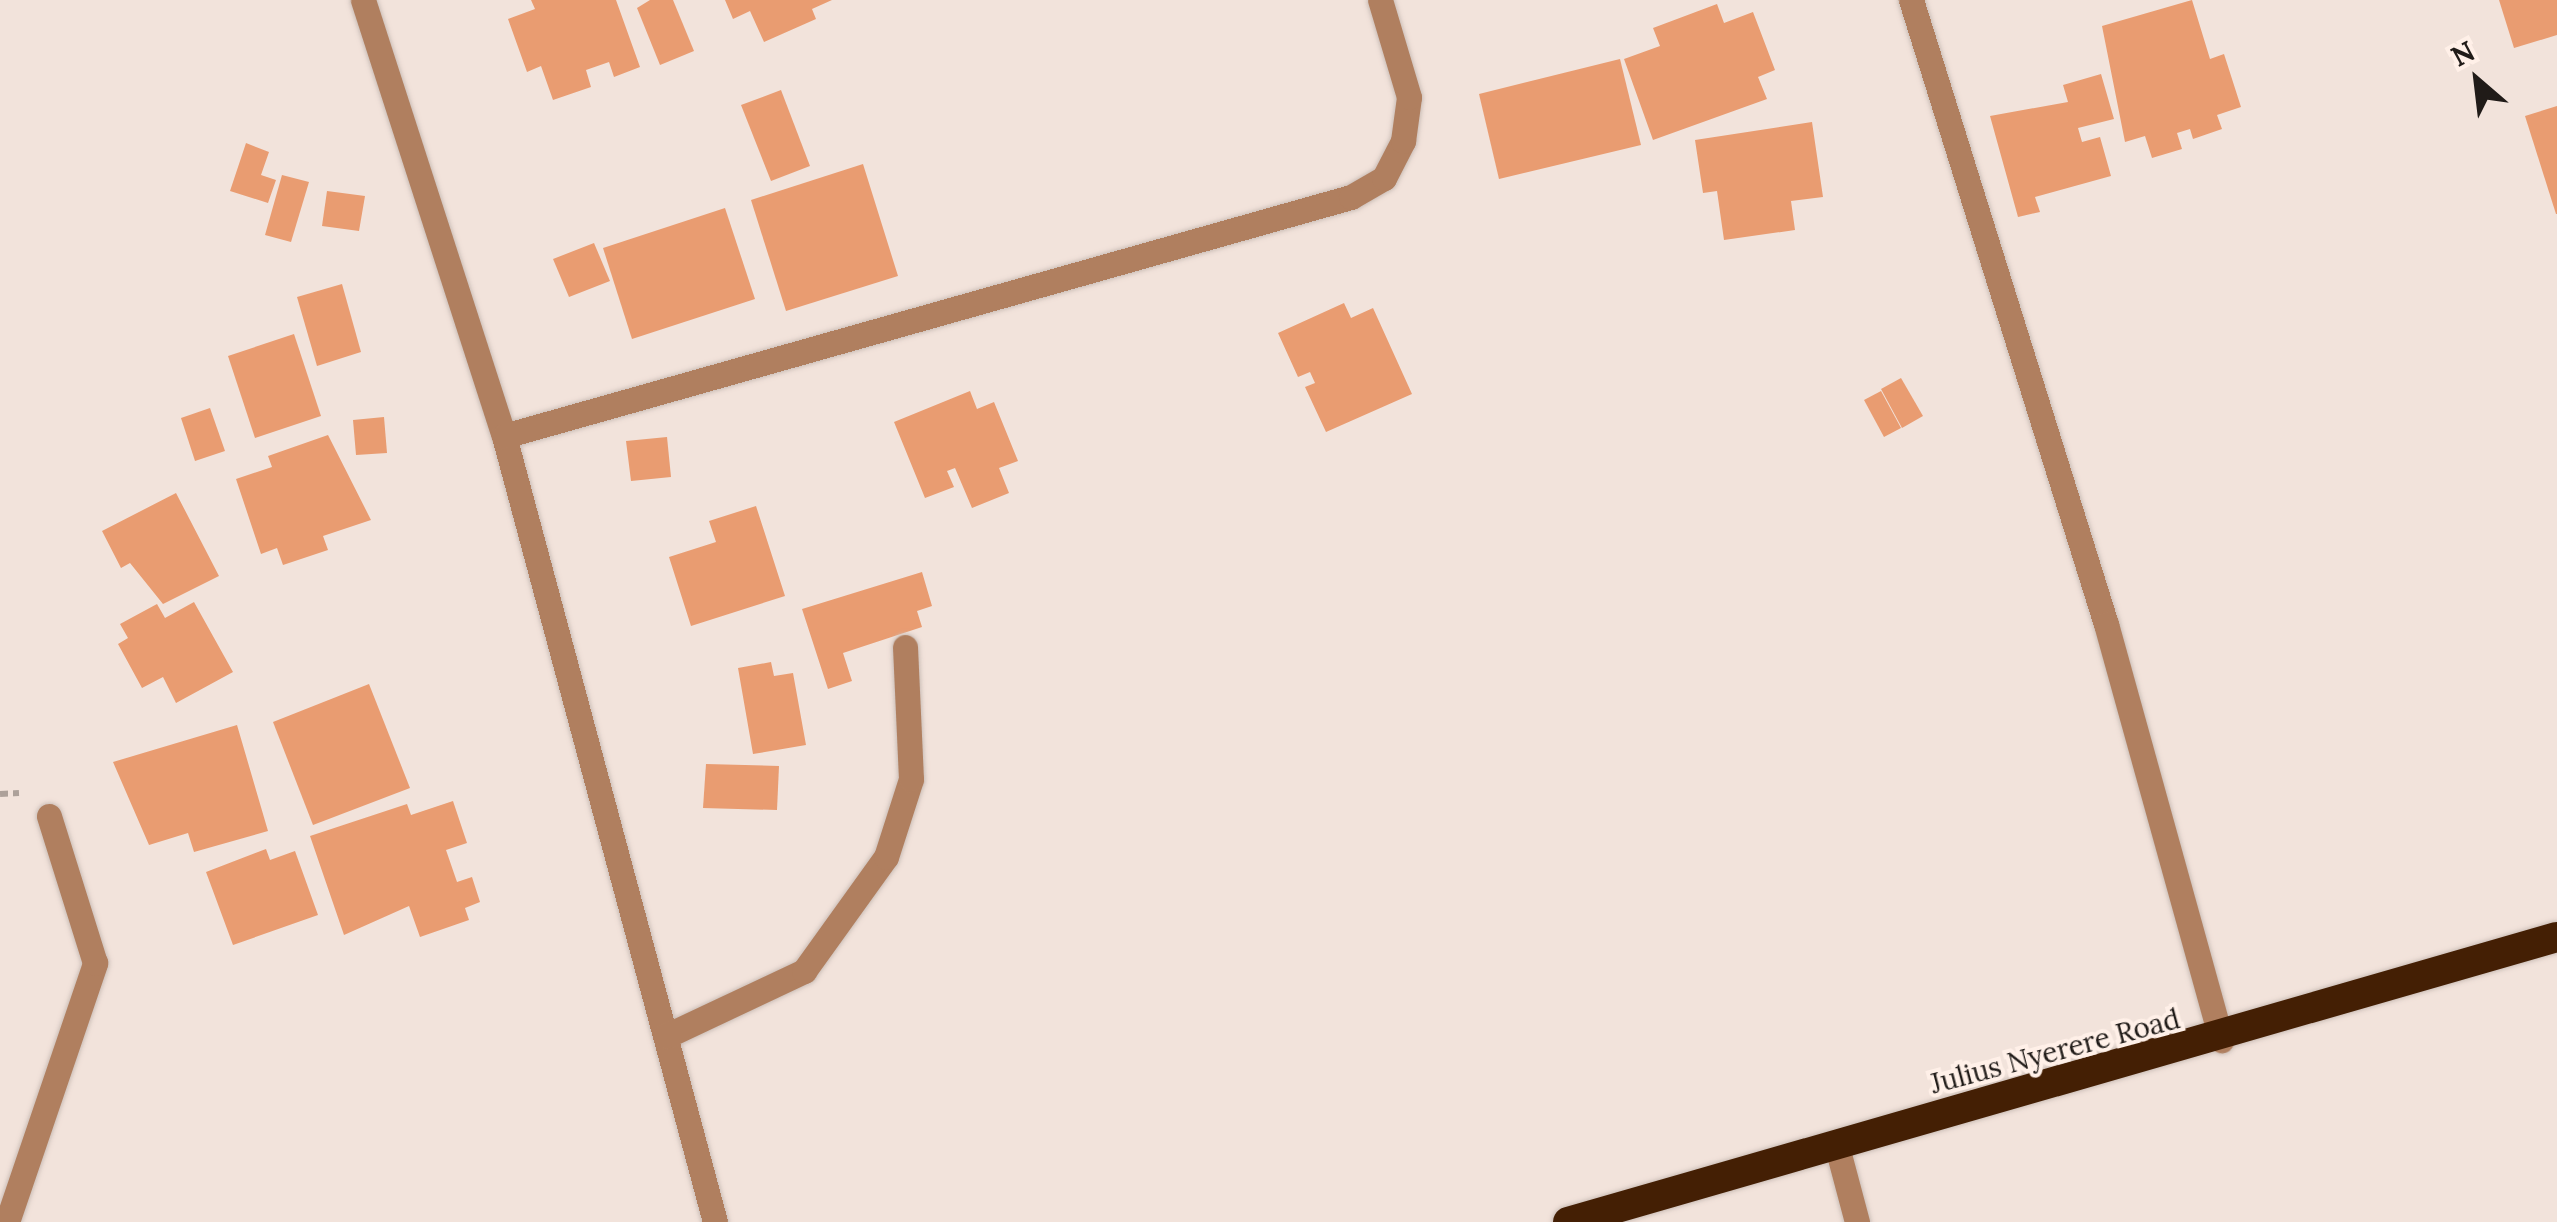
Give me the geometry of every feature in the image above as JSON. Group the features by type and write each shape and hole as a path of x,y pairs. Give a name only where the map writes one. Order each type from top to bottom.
{"highway":[{"name":"Julius Nyerere Road","path":"1568,1222 1836,1144 2221,1040 2557,937"}],"street":[{"path":"363,0 504,436 715,1222"},
{"path":"504,436 922,326 1351,197 1384,178 1403,142 1409,96 1380,0"},
{"path":"1910,0 2106,624 2221,1040"},
{"path":"666,1036 804,971 886,857 910,779 905,647"},
{"path":"7,1222 95,963 50,816"},
{"path":"1836,1144 1857,1222"}],"path":[{"path":"0,794 18,793"}],"building":[{"path":"531,0 616,0 640,67 614,77 609,62 586,70 591,87 553,100 541,66 527,72 508,19 535,9"},
{"path":"650,0 673,0 694,51 660,65 637,8"},
{"path":"725,0 832,0 812,9 816,19 764,42 750,11 733,19"},
{"path":"2192,0 2210,59 2224,54 2241,107 2217,115 2222,129 2193,139 2190,129 2177,133 2182,149 2152,158 2145,136 2125,142 2102,26"},
{"path":"2499,0 2557,0 2557,35 2514,48"},
{"path":"1717,4 1724,23 1753,12 1775,70 1758,77 1767,99 1653,140 1624,59 1660,46 1653,28"},
{"path":"1620,59 1641,145 1499,179 1479,94"},
{"path":"2101,74 2114,119 2078,128 2082,142 2100,137 2111,176 2035,197 2040,212 2018,217 1990,116 2068,102 2063,85"},
{"path":"781,90 810,166 771,181 741,105"},
{"path":"2557,106 2557,214 2556,214 2525,116"},
{"path":"1812,122 1823,197 1791,201 1795,230 1724,240 1717,191 1703,193 1695,140"},
{"path":"246,143 269,152 261,175 276,180 268,203 230,191"},
{"path":"863,164 898,276 786,311 751,200"},
{"path":"282,175 309,182 291,242 265,235"},
{"path":"327,191 365,196 359,231 322,226"},
{"path":"725,208 755,299 632,339 603,248"},
{"path":"594,243 610,281 569,297 553,259"},
{"path":"342,284 361,352 317,366 297,297"},
{"path":"1344,303 1351,318 1373,308 1412,394 1326,432 1305,387 1315,383 1310,372 1298,377 1278,333"},
{"path":"294,334 321,416 255,438 228,356"},
{"path":"1901,378 1923,416 1902,428 1881,389"},
{"path":"970,391 977,409 994,402 1018,461 999,468 1009,493 972,508 955,468 947,471 954,487 925,498 894,422"},
{"path":"1881,391 1901,428 1884,437 1864,400"},
{"path":"210,408 225,451 195,461 181,418"},
{"path":"384,417 387,453 356,455 353,420"},
{"path":"328,435 371,520 323,536 328,550 283,565 277,548 261,554 236,479 272,467 268,456"},
{"path":"667,437 671,477 631,481 626,441"},
{"path":"176,493 219,576 163,604 130,563 121,568 102,531"},
{"path":"756,506 785,596 691,626 669,557 716,542 709,521"},
{"path":"922,572 932,606 917,611 922,627 843,653 852,681 828,689 802,609"},
{"path":"194,602 233,672 176,703 163,677 142,688 118,644 128,638 120,624 157,604 165,618"},
{"path":"771,662 774,676 793,673 806,745 753,754 738,668"},
{"path":"369,684 410,788 313,825 273,722"},
{"path":"237,725 268,831 194,852 188,833 149,845 113,762"},
{"path":"706,764 779,766 777,810 703,808"},
{"path":"453,801 467,843 446,850 457,882 472,877 480,902 465,908 469,920 420,937 409,906 344,935 310,836 407,804 411,815"},
{"path":"266,849 270,860 295,851 318,915 233,945 206,872"}]}
